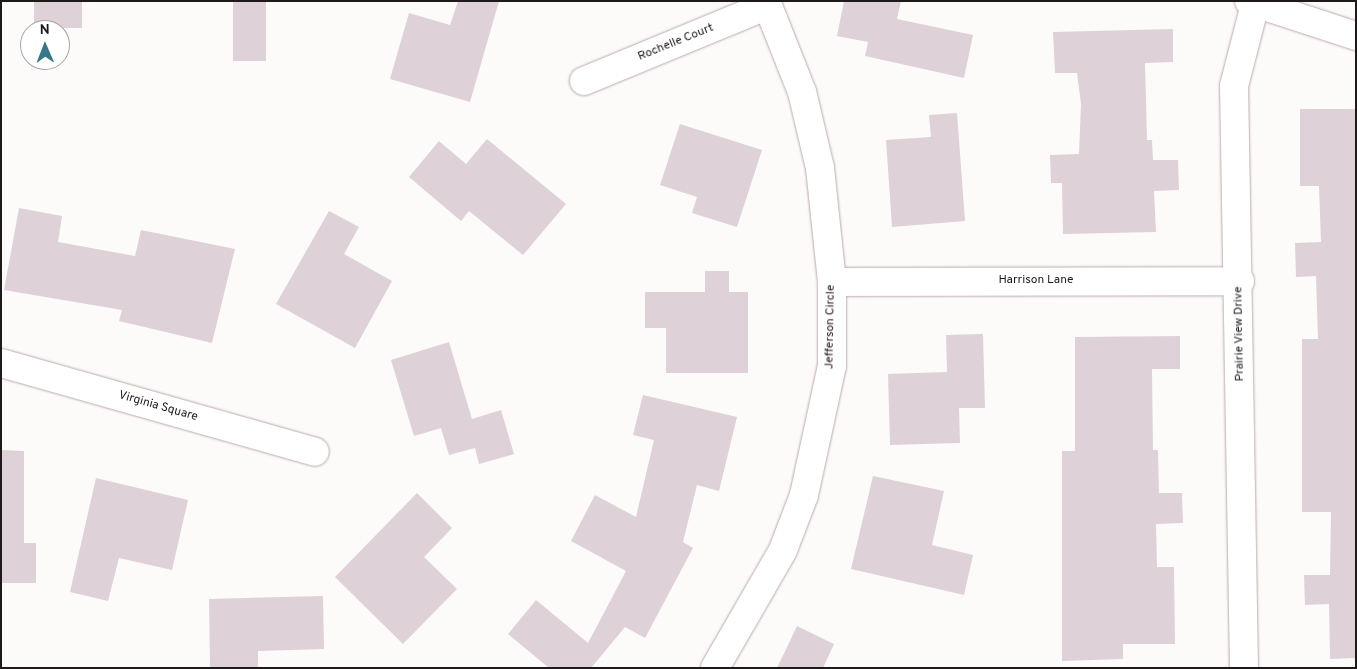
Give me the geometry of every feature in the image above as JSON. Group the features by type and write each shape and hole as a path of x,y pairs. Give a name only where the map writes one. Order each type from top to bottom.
{"street":[{"path":"1252,2 1356,36"},
{"name":"Prairie View Drive","path":"1244,668 1240,280 1234,86 1252,2"},
{"name":"Rochelle Court","path":"584,81 767,3"},
{"name":"Jefferson Circle","path":"716,668 783,550 804,495 832,366 832,282 820,168 802,92 767,3"},
{"name":"Harrison Lane","path":"832,282 1240,280"},
{"name":"Virginia Square","path":"1,363 315,452"}],"building":[{"path":"34,1 82,1 82,28 70,28 70,20 34,20"},
{"path":"233,1 266,1 266,61 233,61"},
{"path":"458,1 499,1 470,102 390,79 409,13 450,25"},
{"path":"844,1 901,1 897,19 973,35 964,78 865,56 868,42 837,36"},
{"path":"1173,29 1173,62 1145,63 1147,140 1152,140 1153,160 1178,160 1179,190 1154,191 1156,232 1063,234 1062,183 1051,183 1050,155 1079,154 1081,104 1077,73 1055,73 1053,32"},
{"path":"1300,109 1356,109 1356,658 1330,659 1329,604 1305,605 1304,575 1330,575 1331,512 1302,512 1302,339 1318,339 1316,276 1296,277 1295,243 1321,242 1319,186 1300,186"},
{"path":"957,113 965,221 892,227 886,140 931,137 929,115"},
{"path":"680,124 762,150 737,227 692,213 697,197 660,185"},
{"path":"487,139 566,204 523,255 469,211 461,221 409,177 439,141 466,164"},
{"path":"19,208 62,216 58,242 135,256 141,230 235,249 212,343 119,321 122,310 4,290"},
{"path":"329,211 359,227 344,254 392,281 355,348 276,304"},
{"path":"705,271 729,271 729,292 748,292 748,373 666,373 666,328 645,328 645,292 705,292"},
{"path":"983,334 985,408 959,408 960,443 890,445 888,374 947,372 946,335"},
{"path":"1180,336 1180,369 1152,369 1153,450 1158,450 1159,493 1182,493 1183,523 1156,524 1157,567 1174,567 1175,644 1123,644 1123,659 1062,661 1062,451 1075,451 1075,337"},
{"path":"449,342 472,419 501,410 514,454 479,464 475,448 449,455 441,428 414,436 391,360"},
{"path":"643,395 737,417 719,491 697,485 683,542 693,548 645,638 625,627 591,668 549,668 508,634 536,600 588,643 626,571 571,541 595,495 636,517 654,440 633,435"},
{"path":"1,450 24,451 24,543 36,543 36,583 1,583"},
{"path":"873,476 944,491 932,545 973,555 964,595 851,569"},
{"path":"96,478 188,500 172,570 119,558 108,601 70,592"},
{"path":"417,493 452,528 424,557 457,589 403,644 335,577"},
{"path":"323,596 324,649 258,651 258,668 210,668 209,599"},
{"path":"797,626 834,644 823,668 777,668"}]}
